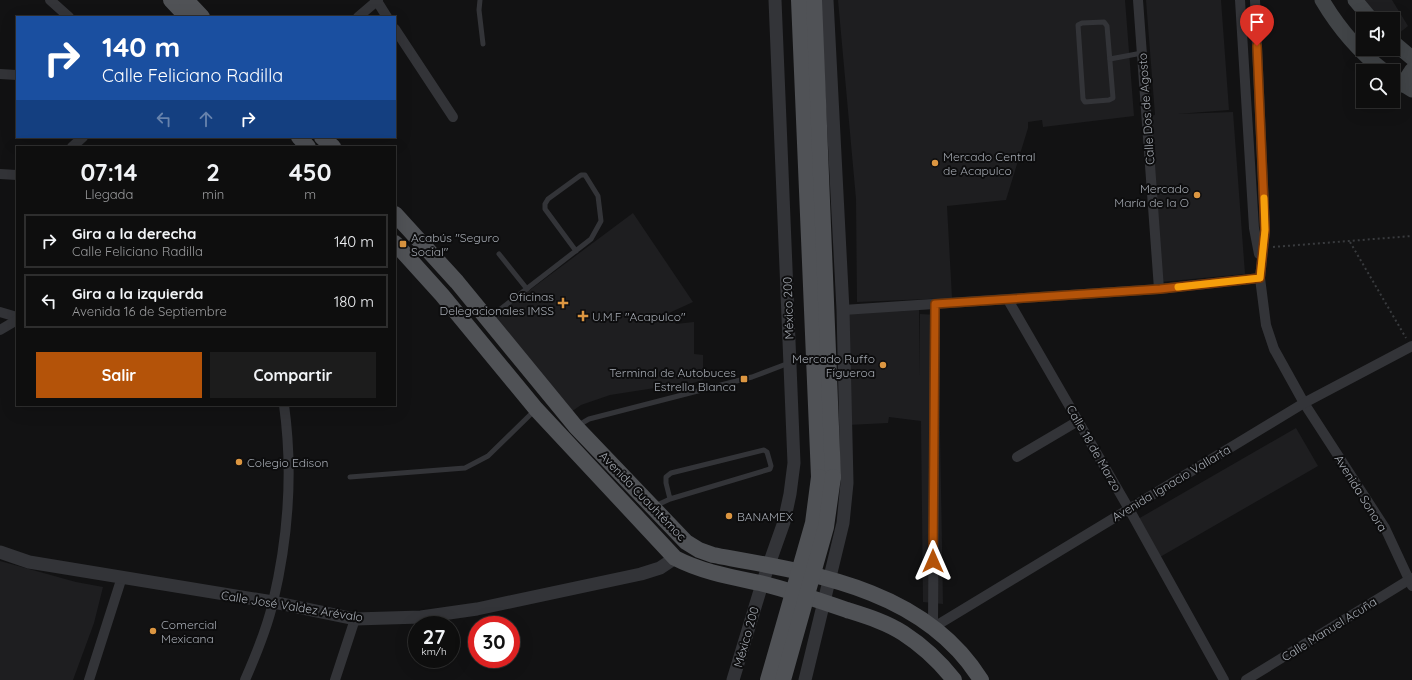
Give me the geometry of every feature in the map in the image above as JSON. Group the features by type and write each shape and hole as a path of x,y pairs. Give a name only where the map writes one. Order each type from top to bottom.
{"main road":[{"path":"171,0 186,16"},
{"path":"186,0 201,16"},
{"name":"México 200","path":"768,680 826,477 798,0"},
{"name":"México 200","path":"783,680 826,527 814,0"},
{"path":"1322,0 1330,14 1355,45 1376,64"},
{"path":"1355,0 1365,12"},
{"path":"1400,48 1412,58"},
{"path":"1402,84 1412,70"},
{"path":"300,138 307,146"},
{"path":"323,138 332,146"},
{"name":"Avenida Cuauhtémoc","path":"396,215 457,282 576,427 686,542 713,556 768,565 831,579 887,599 912,611 934,626 957,648 981,680"},
{"name":"Avenida Cuauhtémoc","path":"396,244 442,295 536,409 676,558 690,566 825,602 881,621 902,632 941,664 954,680"}],"street":[{"path":"50,0 68,16"},
{"name":"México 200","path":"733,680 768,565 784,522 790,494 794,463 794,432 775,0"},
{"path":"805,680 831,579 843,523 847,483 843,310 827,0"},
{"name":"Calle Dos de Agosto","path":"1138,0 1160,289"},
{"path":"1240,0 1254,228 1260,264"},
{"path":"1255,0 1265,230 1260,264"},
{"path":"359,16 377,1 386,16"},
{"path":"396,31 453,117"},
{"path":"0,74 16,75"},
{"path":"1248,122 1260,122"},
{"path":"73,146 82,138"},
{"path":"0,174 16,175"},
{"name":"Avenida Sonora","path":"1260,264 1260,278 1266,325 1274,349 1304,403 1385,528 1411,581"},
{"path":"843,310 1160,289 1260,278"},
{"name":"Calle 18 de Marzo","path":"1008,300 1129,509 1224,680"},
{"path":"934,626 935,304"},
{"path":"0,312 16,319"},
{"path":"0,330 16,320"},
{"name":"Avenida Ignacio Vallarta","path":"934,626 1304,403 1412,347"},
{"path":"245,680 257,651 273,602 284,536 289,477 284,406"},
{"path":"1017,457 1078,421"},
{"name":"Calle José Valdez Arévalo","path":"0,552 30,562 273,602 355,618 421,617 477,610 641,574 660,568 676,558"},
{"path":"89,680 122,577"},
{"name":"Calle Manuel Acuña","path":"1246,680 1411,581"},
{"path":"335,680 355,618"}],"lane":[{"path":"480,0 479,10 482,44"},
{"path":"1106,23 1110,59 1113,98 1109,100 1085,102 1083,99 1079,24 1106,23"},
{"path":"1110,59 1142,54"},
{"path":"487,320 576,251 591,239 601,221 598,196 585,175 581,175 548,199 545,204 546,209 576,251"},
{"path":"498,254 527,289"},
{"path":"576,427 589,419 752,377 790,363"},
{"path":"350,477 465,468 488,456 536,409"},
{"path":"652,507 670,499 770,469 771,466 767,452 764,450 671,473 666,477 670,499"}],"path":[{"path":"1263,248 1412,236"},
{"path":"1350,242 1412,347"}],"shaded area":[{"name":"Mercado Central de Acapulco","path":"838,0 1125,0 1134,116 1043,127 1042,120 1028,122 1028,128 1006,200 947,206 952,298 857,302 856,199"},
{"name":"Mercado María de la O","path":"1146,0 1221,0 1229,110 1177,114 1233,112 1245,274 1161,282 1148,116 1155,115"},
{"path":"1358,0 1392,0 1399,12 1369,12"},
{"path":"1400,13 1408,26 1400,32"},
{"name":"U.M.F \"Acapulco\"","path":"633,213 693,302 669,313 676,324 694,322 694,354 703,355 703,380 676,388 674,385 610,395 581,405 568,414 491,319"},
{"path":"919,309 920,377 920,314 938,315 943,604 923,602 921,421 889,417 888,423 848,425 846,313"},
{"path":"1296,428 1318,466 1160,557 1138,519"},
{"path":"0,561 76,582 103,587 94,623 73,680 0,680"}],"slow traffic":[{"path":"1178,287 1260,278 1260,264 1265,230 1264,198"}],"place":[{"name":"Mercado Central de Acapulco","path":"935,163"},
{"name":"Mercado María de la O","path":"1197,195"},
{"name":"Acabús \"Seguro Social\"","path":"403,244"},
{"name":"Oficinas Delegacionales IMSS","path":"563,303"},
{"name":"U.M.F \"Acapulco\"","path":"583,316"},
{"name":"Mercado Ruffo Figueroa","path":"883,365"},
{"name":"Terminal de Autobuces Estrella Blanca","path":"744,379"},
{"name":"Colegio Edison","path":"239,462"},
{"name":"BANAMEX","path":"729,516"},
{"name":"Comercial Mexicana","path":"153,631"}],"route":[{"path":"933,561 935,304 1160,289 1260,278 1260,264 1265,230 1257,46"}]}
